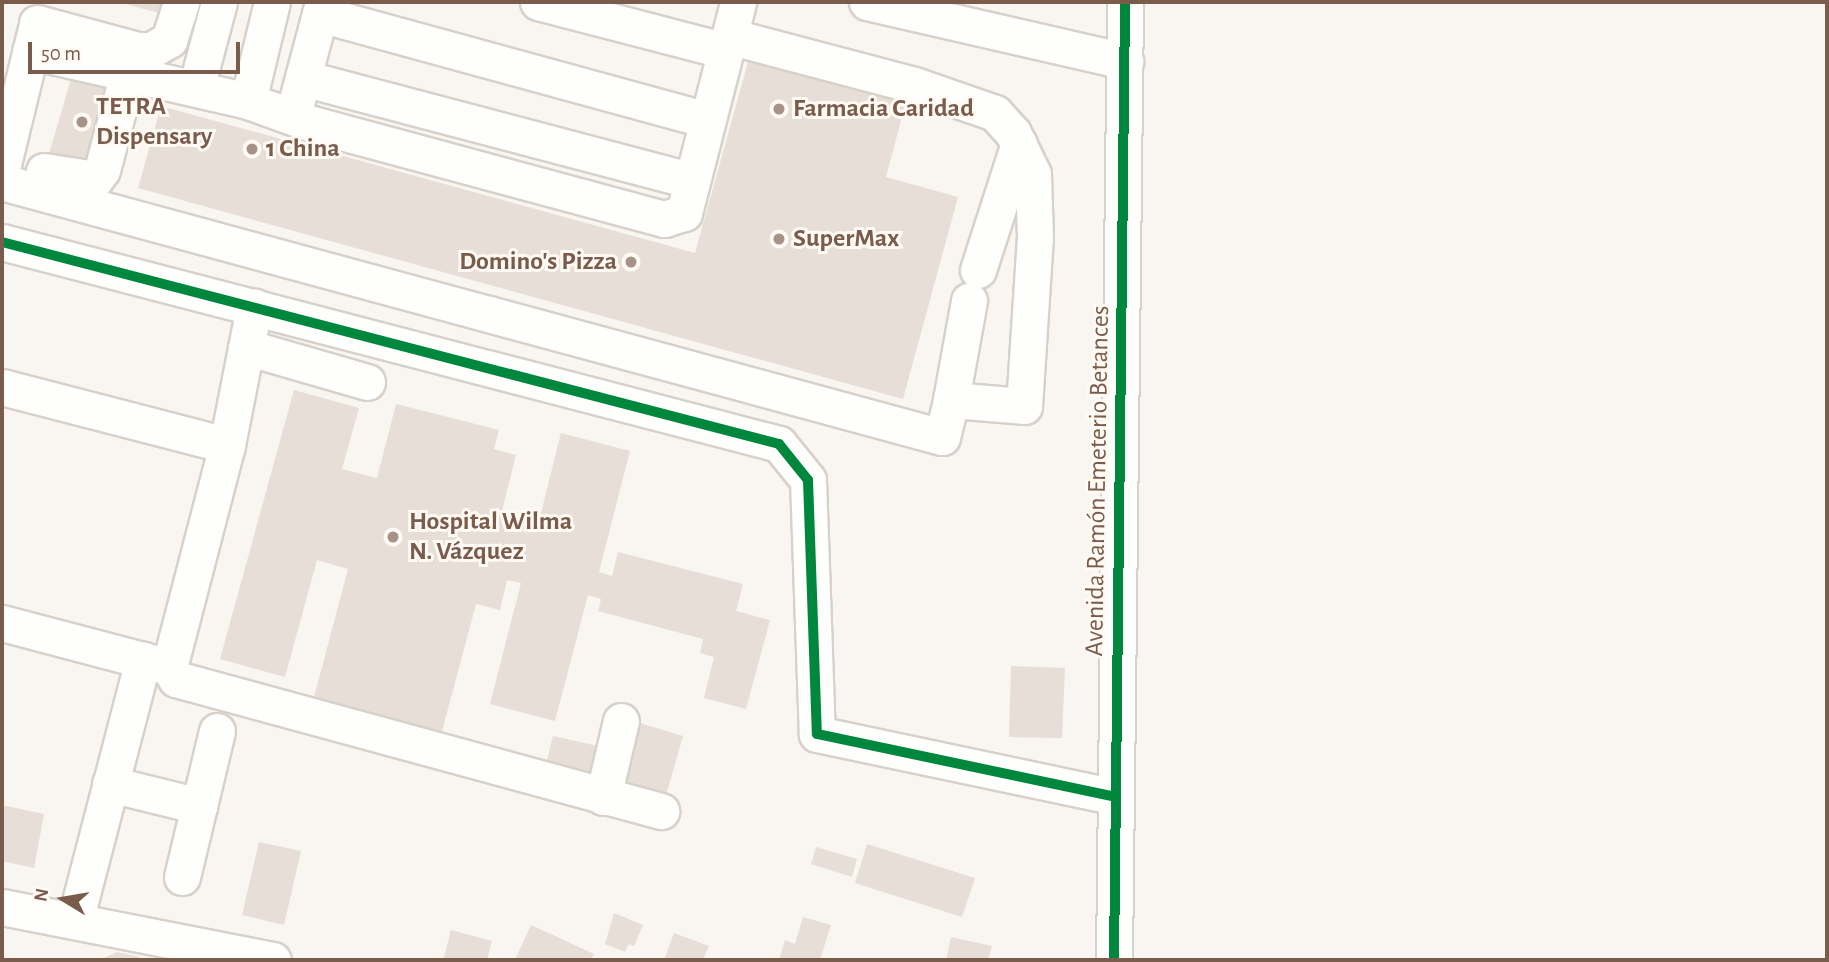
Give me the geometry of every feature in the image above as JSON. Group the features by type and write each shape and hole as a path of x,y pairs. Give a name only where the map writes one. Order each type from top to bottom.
{"street":[{"path":"37,25 138,50 159,48 169,40 181,2"},
{"path":"196,88 219,2"},
{"path":"247,101 272,2"},
{"path":"538,2 914,85 995,113 1019,143 1033,174 1035,238 1024,406 951,400"},
{"path":"37,25 128,73 293,113 312,124 664,219 684,213 738,2"},
{"path":"867,2 1125,61"},
{"name":"Avenida Ramón Emeterio Betances","path":"1114,960 1125,2"},
{"path":"293,113 321,8 708,120"},
{"path":"2,170 37,25"},
{"path":"2,170 80,180 95,179 102,170 128,73"},
{"path":"303,78 692,181"},
{"path":"2,170 942,437 974,286 1019,143"},
{"path":"2,242 779,444 808,480 817,734 1115,797"},
{"path":"75,921 110,784 156,664 227,445 254,307"},
{"path":"246,347 367,382"},
{"path":"2,387 227,445"},
{"path":"2,623 156,664 176,679 661,811"},
{"path":"603,797 621,721"},
{"path":"183,877 217,731"},
{"path":"110,784 199,806"},
{"path":"2,907 274,960"}],"building":[{"path":"118,2 166,2 163,14"},
{"path":"750,55 907,98 886,177 958,197 903,399 138,188 161,106 695,253"},
{"name":"TETRA Dispensary","path":"71,79 115,91 94,166 49,154"},
{"path":"294,390 359,408 342,469 377,478 396,404 499,430 494,449 516,455 501,515 538,525 561,433 630,451 599,572 612,576 618,552 743,584 736,611 770,620 746,709 704,698 714,657 700,653 703,639 598,611 601,599 588,595 555,721 490,704 521,583 507,580 500,610 476,604 441,735 313,701 348,569 317,560 285,677 220,659"},
{"path":"1011,666 1065,668 1062,738 1009,737"},
{"path":"640,723 683,736 665,799 622,787"},
{"path":"553,736 598,746 596,781 545,769"},
{"path":"2,805 44,814 34,868 2,861"},
{"path":"259,842 301,851 284,925 242,915"},
{"path":"867,844 975,878 962,917 855,883"},
{"path":"816,847 857,859 852,877 811,864"},
{"path":"614,913 643,925 634,946 629,944 625,952 605,944"},
{"path":"803,917 831,925 820,960 779,960 785,940 795,944"},
{"path":"531,925 594,954 591,960 515,960"},
{"path":"451,930 492,941 487,960 438,960 444,957"},
{"path":"674,933 709,946 703,960 664,960"},
{"path":"951,937 992,946 988,960 946,960"},
{"path":"117,952 140,957 139,960 100,960"}],"cycle path":[{"path":"1114,960 1125,2"},
{"path":"2,242 779,444 808,480 817,734 1115,797"}],"place":[{"name":"Farmacia Caridad","path":"779,109"},
{"name":"TETRA Dispensary","path":"82,122"},
{"name":"1 China","path":"252,149"},
{"name":"SuperMax","path":"779,239"},
{"name":"Domino's Pizza","path":"631,262"},
{"name":"Hospital Wilma N. Vázquez","path":"393,537"}]}
